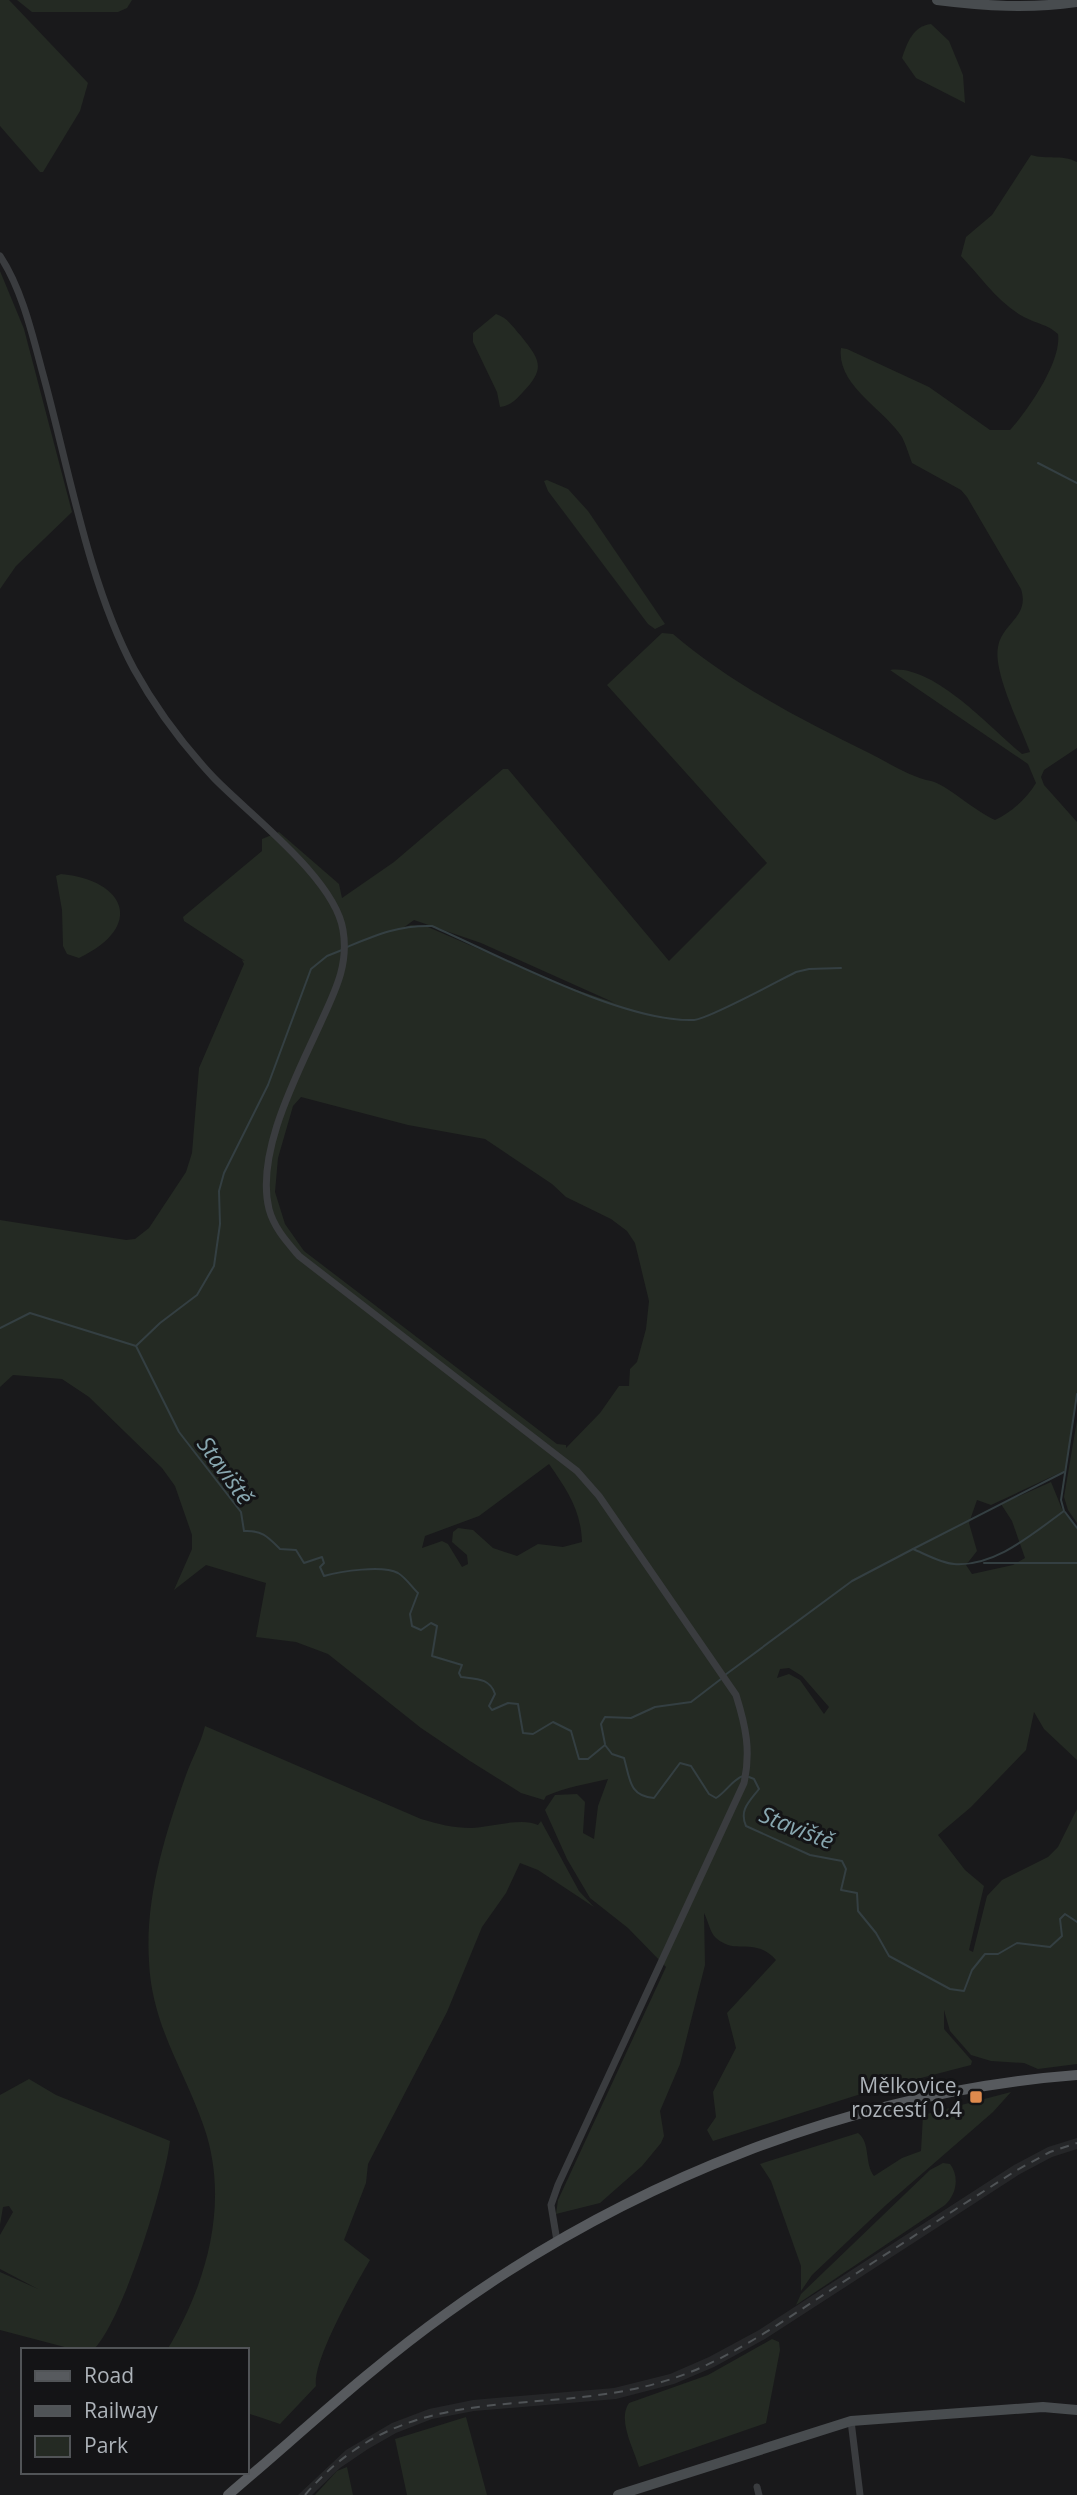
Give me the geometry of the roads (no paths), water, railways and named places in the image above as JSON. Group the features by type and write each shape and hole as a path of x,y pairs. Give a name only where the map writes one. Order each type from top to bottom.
{"main road":[{"path":"228,2495 429,2326 558,2241 631,2202 752,2150 802,2133 943,2095 1077,2075"}],"street":[{"path":"937,0 996,8 1038,8 1077,2"},
{"path":"0,256 16,289 33,340 106,610 135,670 170,724 213,776 320,883 336,904 345,945 339,984 295,1080 269,1154 266,1180 269,1209 279,1233 299,1256 587,1481 736,1695 746,1729 748,1763 744,1783 551,2204 558,2241"},
{"path":"618,2495 851,2421 1043,2407 1077,2410"},
{"path":"851,2421 860,2495"}],"waterway":[{"path":"1038,463 1077,483"},
{"path":"347,947 398,929 432,926 598,999 633,1011 665,1018 694,1020 728,1007 796,972 841,968"},
{"path":"136,1346 160,1323 197,1295 214,1266 220,1224 219,1191 224,1173 268,1085 311,969 327,956 342,950"},
{"name":"Staviště","path":"0,1328 30,1313 136,1346 179,1432 241,1512 244,1531 264,1535 280,1549 296,1550 304,1563 322,1557 324,1563 320,1567 324,1576 372,1569 401,1575 418,1593 410,1614 412,1626 421,1630 431,1623 437,1626 432,1656 462,1665 459,1673 461,1677 482,1680 490,1685 495,1694 489,1706 492,1710 508,1703 518,1704 523,1733 533,1734 553,1722 571,1731 579,1759 588,1759 605,1745 612,1754 624,1758 632,1785 646,1797 654,1798 680,1763 691,1766 709,1794 716,1798 743,1776"},
{"path":"725,1675 852,1581 913,1549 949,1563 969,1564 998,1555 1026,1539 1064,1511 1061,1500 1077,1394"},
{"path":"913,1549 1064,1472"},
{"path":"1065,1512 1077,1528"},
{"path":"984,1563 1077,1563"},
{"path":"605,1744 601,1724 605,1717 631,1718 655,1707 691,1702 721,1679"},
{"name":"Staviště","path":"749,1777 754,1779 759,1789 744,1811 746,1826 810,1855 842,1861 846,1869 841,1890 857,1893 858,1911 876,1933 889,1956 950,1989 964,1991 972,1970 985,1954 998,1954 1017,1943 1050,1947 1062,1936 1060,1919 1065,1914 1077,1922"}],"railway":[{"path":"305,2495 348,2455 393,2429 440,2414 489,2406 590,2396 641,2387 712,2363 765,2332 1017,2170 1050,2152 1077,2143"}],"place":[{"name":"Mělkovice, rozcestí 0.4","path":"976,2097"}]}
